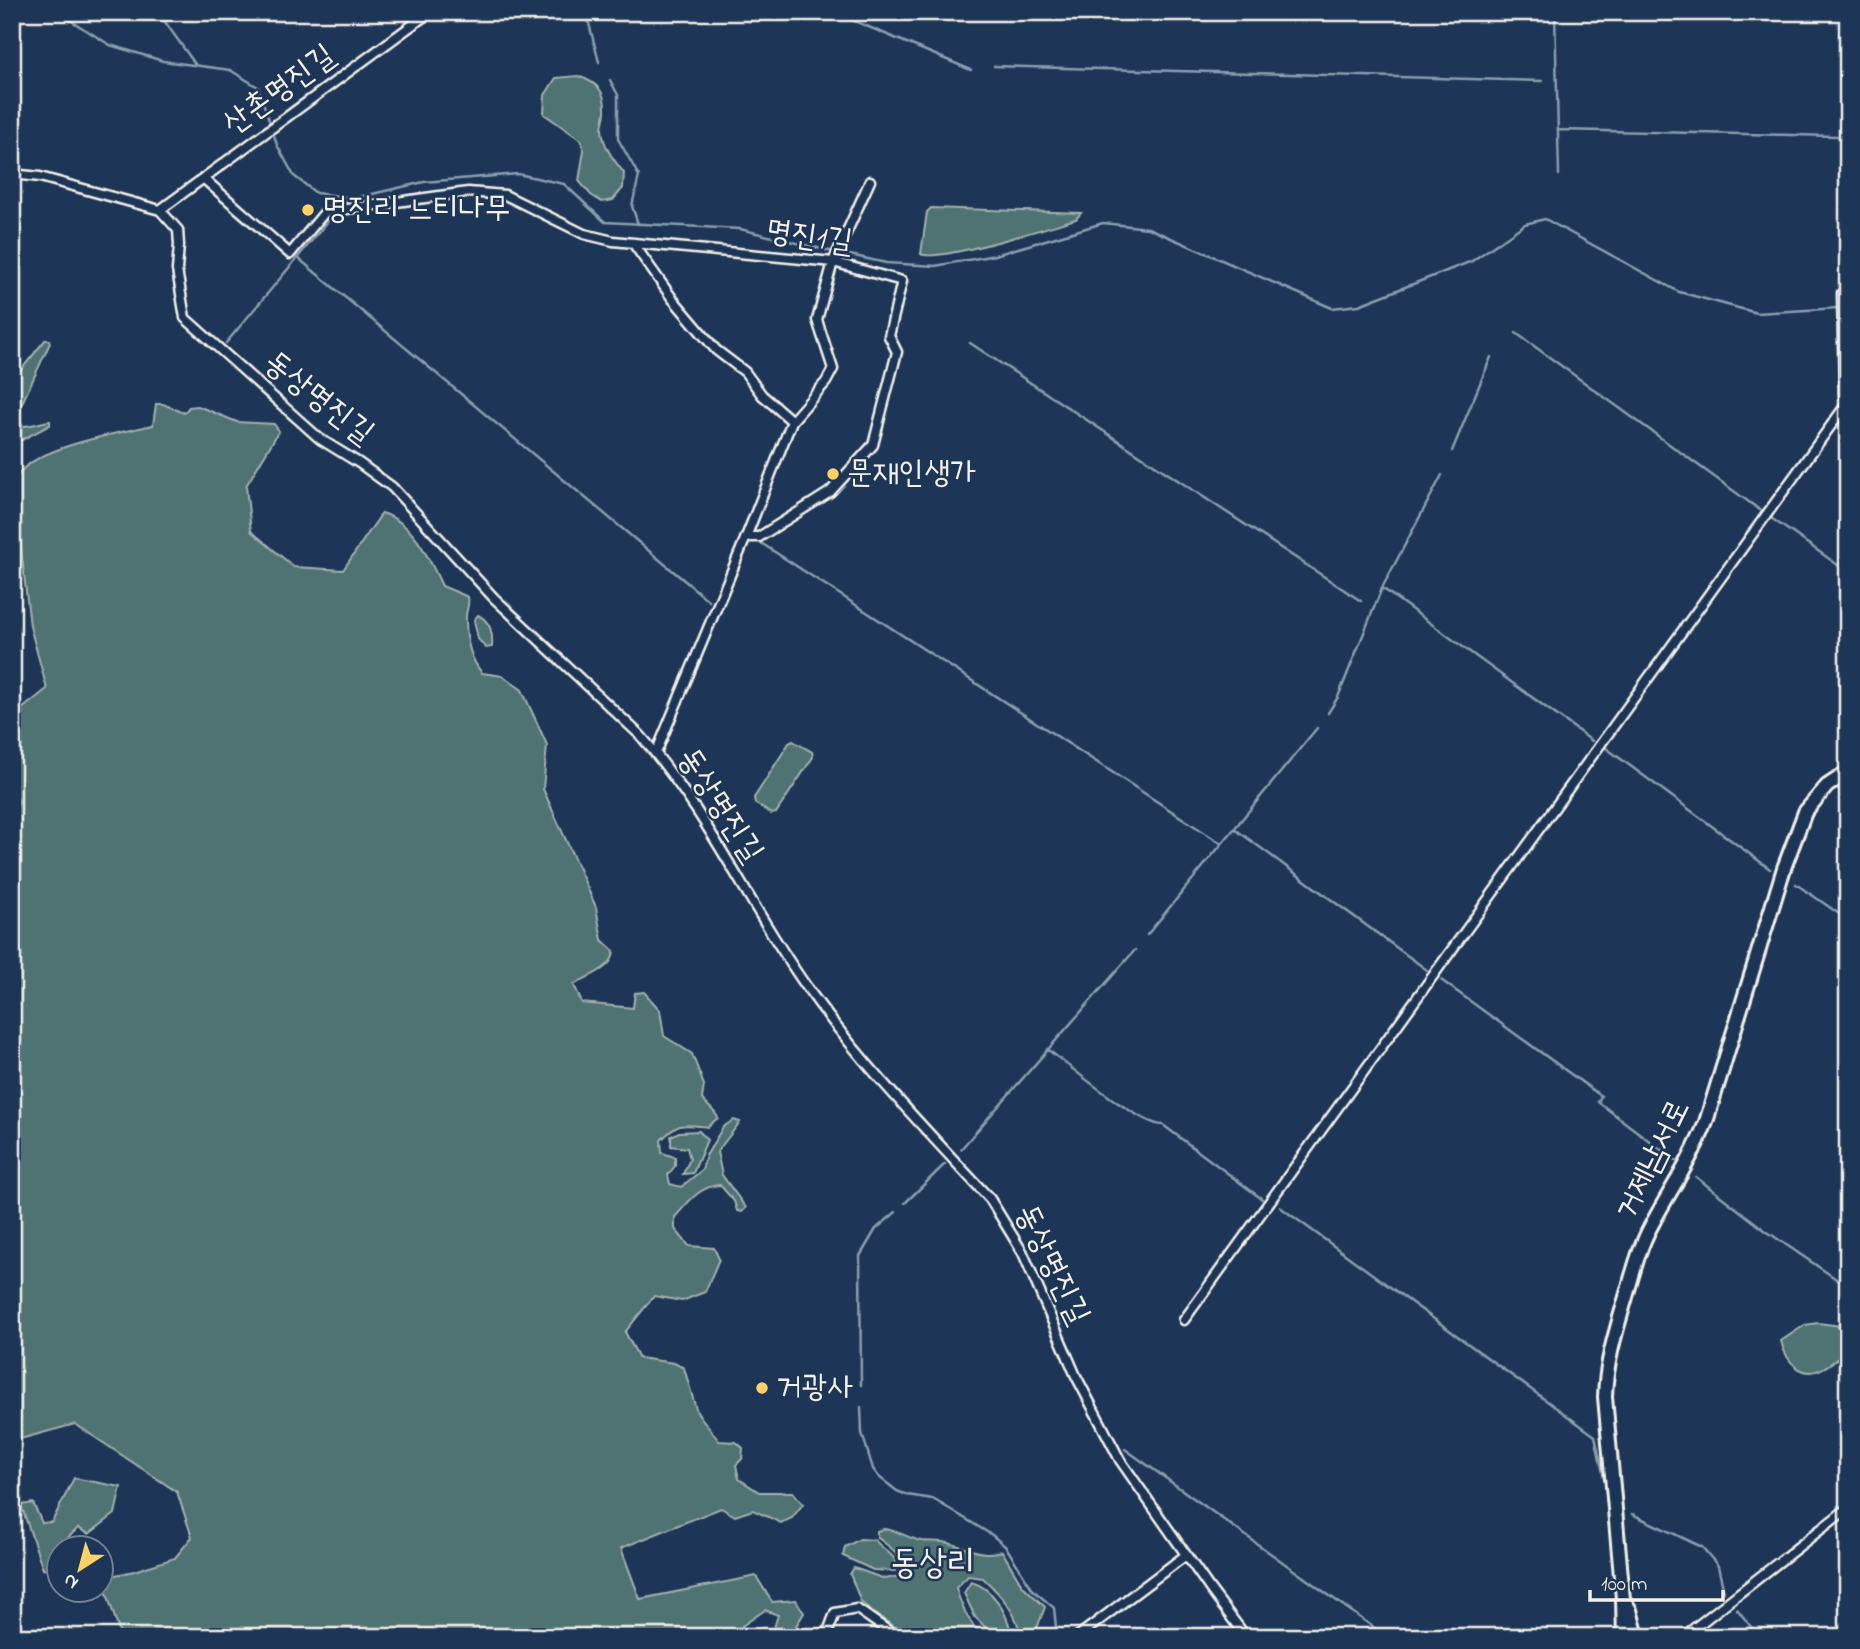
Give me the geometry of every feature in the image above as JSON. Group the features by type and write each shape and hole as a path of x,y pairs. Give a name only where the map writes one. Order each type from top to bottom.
{"main road":[{"name":"거제남서로","path":"1624,1637 1605,1396 1606,1368 1611,1345 1634,1268 1650,1228 1694,1153 1706,1122 1784,868 1805,812 1827,786 1848,772"},
{"name":"거제남서로","path":"1623,1599 1630,1610 1637,1637"}],"street":[{"name":"산촌명진길","path":"160,210 430,12"},
{"path":"12,174 40,177 160,210"},
{"name":"명진1길","path":"203,178 290,254 326,212 468,192 505,195 584,234 633,243 833,262 902,281 889,336 897,352 873,445 830,492 759,537 746,537"},
{"path":"656,753 792,421 826,382 833,369 817,320 833,262 870,181"},
{"name":"동상명진길","path":"160,210 178,230 177,270 185,318 320,439 392,487 494,598 656,753 685,792 805,985 838,1030 1001,1214 1023,1253 1076,1377 1120,1460 1246,1637"},
{"path":"633,243 672,298 716,351 744,372 762,395 792,421"},
{"path":"1184,1320 1848,400 1844,394 1842,292"},
{"path":"1684,1637 1848,1508"},
{"path":"1082,1635 1186,1555"},
{"path":"826,1637 835,1613 857,1609 897,1637"}],"green space":[{"path":"578,76 599,88 604,98 604,142 624,173 623,188 613,200 602,202 591,195 579,181 584,150 581,140 544,114 545,95 556,78"},
{"path":"931,208 1081,213 1076,219 971,249 921,254 927,212"},
{"path":"45,340 50,343 15,418 23,426 50,421 50,425 20,441 12,440 12,381"},
{"path":"156,404 163,404 184,413 189,407 198,406 237,422 274,424 279,431 246,486 251,531 294,567 343,570 382,513 393,518 412,533 432,564 442,586 468,597 467,633 472,655 482,673 503,676 522,690 547,745 543,789 596,907 602,940 614,951 613,958 605,967 574,985 582,1003 633,1008 635,993 644,992 660,1010 664,1036 692,1054 704,1085 702,1099 718,1118 707,1127 677,1127 661,1140 662,1153 675,1157 675,1166 668,1175 670,1184 681,1187 702,1170 706,1156 723,1127 734,1120 740,1122 717,1152 722,1175 746,1208 742,1212 737,1211 734,1201 720,1185 700,1192 675,1217 675,1229 689,1246 714,1248 719,1259 705,1292 682,1301 654,1296 625,1332 639,1358 674,1363 684,1368 697,1412 719,1441 736,1442 743,1448 742,1459 736,1465 739,1479 759,1492 793,1492 803,1504 792,1518 781,1523 753,1510 735,1516 721,1508 621,1548 640,1599 756,1576 772,1602 796,1600 804,1613 789,1637 771,1637 778,1615 765,1610 742,1626 748,1637 121,1637 110,1604 116,1604 116,1575 175,1558 192,1537 177,1492 75,1424 24,1438 12,1437 12,823 19,801 12,788 12,717 47,689 30,626 15,496 16,479 24,468 38,458 57,450 153,425"},
{"path":"478,615 490,628 492,647 486,648 478,639 474,620"},
{"path":"793,741 812,752 813,757 776,813 771,814 755,803 754,798 789,743"},
{"path":"699,1131 707,1140 693,1173 683,1174 690,1159 687,1148 671,1146 671,1136 679,1132"},
{"path":"1818,1323 1848,1327 1848,1349 1825,1367 1810,1372 1791,1362 1781,1341 1805,1325"},
{"path":"74,1478 121,1487 115,1514 89,1534 78,1528 72,1534 46,1534 46,1569 43,1569 21,1505 33,1503 42,1523 52,1522"},
{"path":"884,1529 921,1541 943,1542 979,1552 1002,1551 1022,1585 1045,1607 1037,1628 1040,1637 1021,1637 1007,1604 983,1578 968,1576 956,1588 966,1614 984,1637 910,1637 871,1611 861,1602 850,1574 854,1568 885,1579 900,1576 899,1557 877,1537 877,1531"},
{"path":"860,1539 875,1540 893,1557 895,1571 873,1570 843,1556 845,1547"},
{"path":"971,1582 986,1589 997,1601 1011,1632 1006,1637 994,1636 975,1617 964,1593"}],"waterway":[{"path":"57,12 110,45 163,61 230,70 258,87 271,126"},
{"path":"158,12 195,64"},
{"path":"586,12 599,62"},
{"path":"833,12 971,70"},
{"path":"1555,12 1559,175"},
{"path":"994,66 1542,81"},
{"path":"610,80 618,95 618,139 639,176 632,206 638,224"},
{"path":"1558,130 1837,136"},
{"path":"273,132 294,176 316,193 355,198 424,182 518,174 564,184 605,222 740,229 834,252"},
{"path":"343,203 353,199"},
{"path":"841,253 886,263 935,266 995,255 1103,223 1148,228 1332,308 1359,305 1472,261 1525,224 1545,219 1679,292 1757,313 1839,308"},
{"path":"226,343 329,220"},
{"path":"298,258 709,601"},
{"path":"1516,333 1760,510"},
{"path":"970,343 1361,601"},
{"path":"1452,451 1491,357"},
{"path":"1328,713 1338,697 1382,588 1442,475"},
{"path":"1771,518 1848,572"},
{"path":"761,543 1222,844"},
{"path":"1382,588 1592,741"},
{"path":"1147,935 1317,728"},
{"path":"1606,748 1770,869"},
{"path":"1235,829 1427,970"},
{"path":"1796,884 1848,920"},
{"path":"961,1149 1135,950"},
{"path":"1441,980 1601,1096 1598,1102 1676,1161"},
{"path":"1047,1049 1122,1105 1152,1122 1163,1125 1262,1199"},
{"path":"905,1203 945,1164"},
{"path":"1696,1177 1766,1231 1848,1287"},
{"path":"1280,1207 1595,1436 1607,1492"},
{"path":"861,1385 860,1256 876,1229 896,1212"},
{"path":"861,1407 862,1433 873,1469 879,1477 897,1491 933,1499 992,1535 1006,1547 1033,1590 1054,1608 1057,1637"},
{"path":"1125,1449 1387,1637"},
{"path":"1632,1514 1702,1547 1718,1566 1724,1592"},
{"path":"1737,1609 1759,1637"}],"place":[{"name":"명진리 느티나무","path":"308,210"},
{"name":"문재인생가","path":"833,474"},
{"name":"거광사","path":"762,1388"}],"district":[{"name":"동상리","path":"933,1564"}]}
